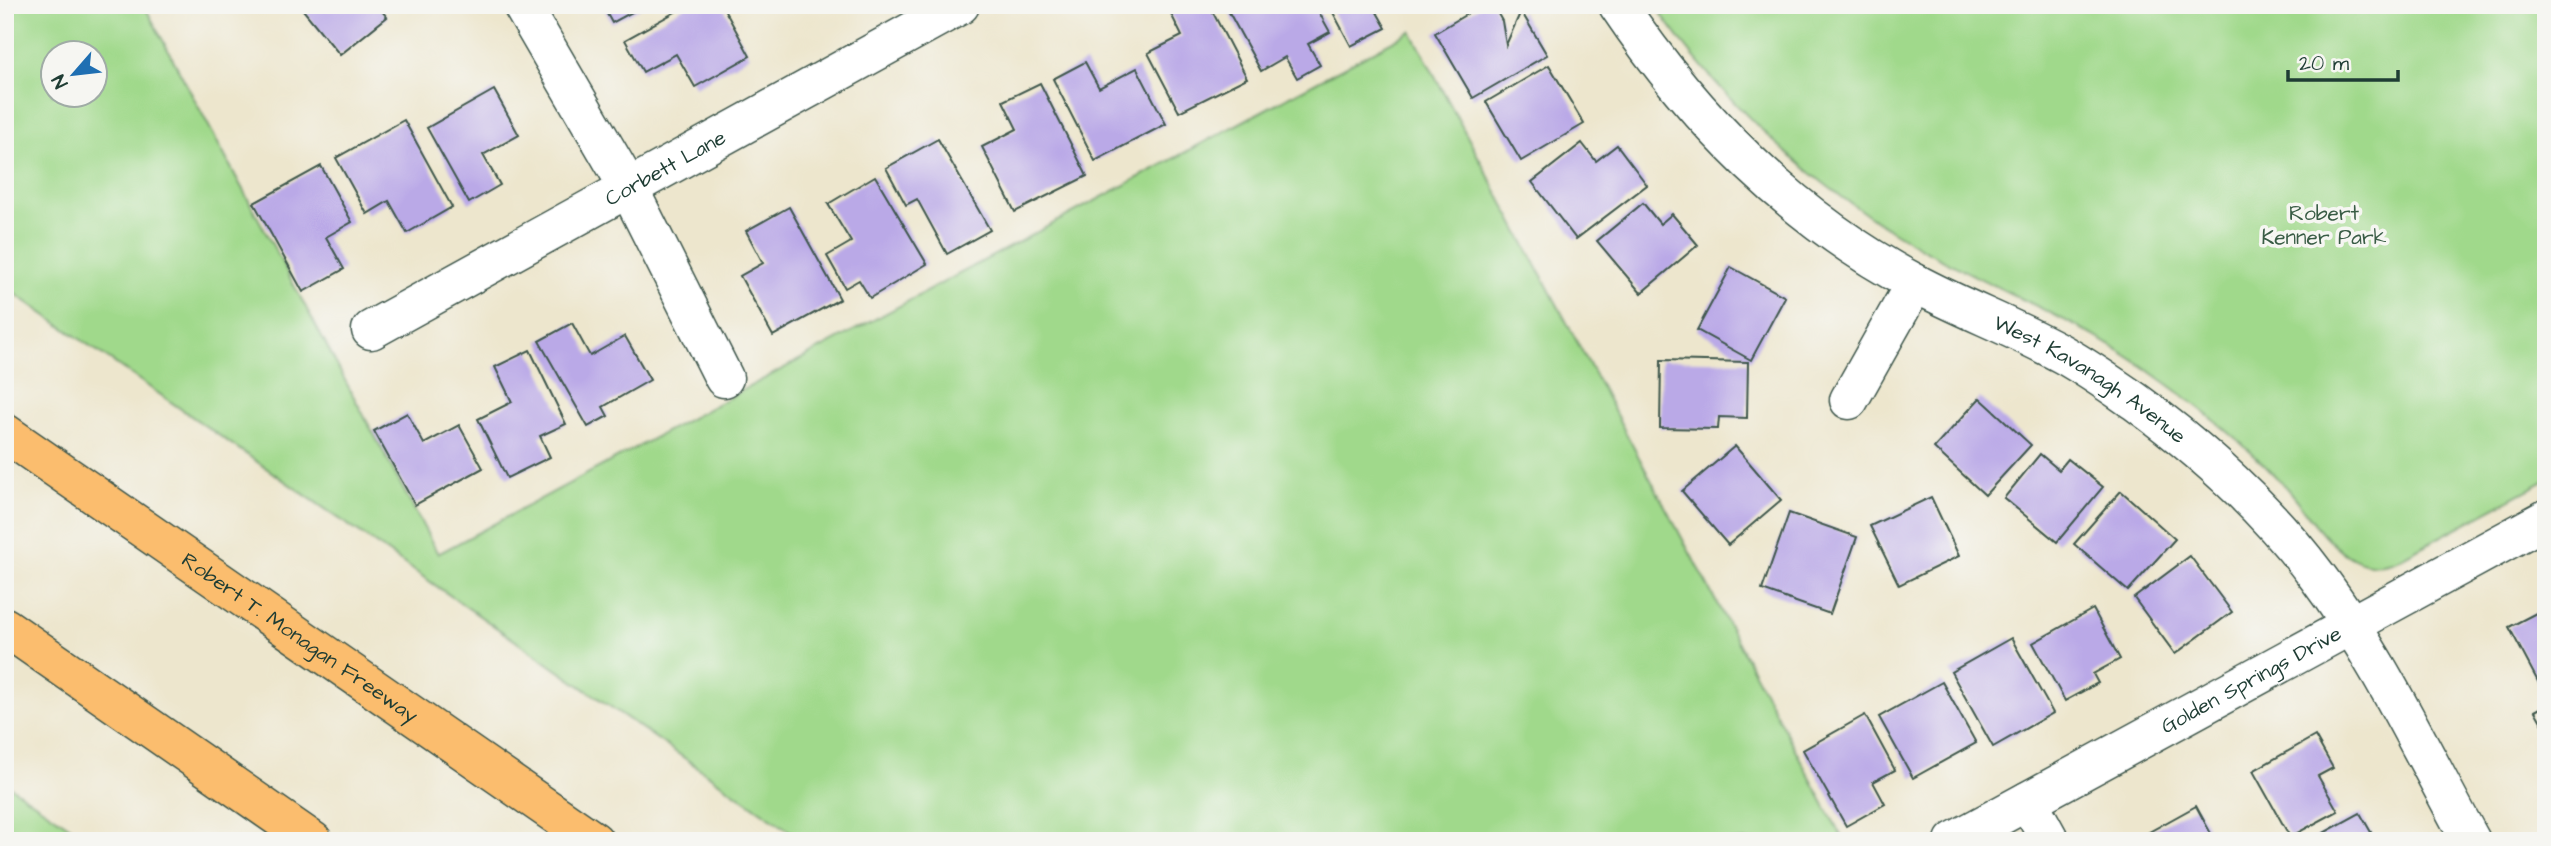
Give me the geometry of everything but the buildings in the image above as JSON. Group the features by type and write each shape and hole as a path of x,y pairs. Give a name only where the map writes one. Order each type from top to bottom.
{"highway":[{"name":"Robert T. Monagan Freeway","path":"5,433 594,841"},
{"path":"5,627 313,841"}],"street":[{"path":"522,5 628,187 724,378"},
{"name":"Corbett Lane","path":"371,330 960,5"},
{"name":"West Kavanagh Avenue","path":"1618,5 1652,56 1755,171 1802,210 1852,246 1914,284 2065,355 2146,410 2203,456 2262,511 2317,575 2350,625 2471,841"},
{"path":"1849,400 1914,284"},
{"name":"Golden Springs Drive","path":"1954,841 2546,519"},
{"path":"2028,801 2050,841"}],"green space":[{"path":"5,5 144,5 438,554 1411,31 1844,841 804,841 5,287"},
{"name":"Robert Kenner Park","path":"1655,5 2546,5 2546,480 2397,560 2372,564 2353,559 2329,540 2288,490 2236,438 2155,375 2128,356 2070,323 1923,249 1884,226 1810,172 1742,111 1682,42"},
{"path":"5,783 91,841 5,841"}]}
